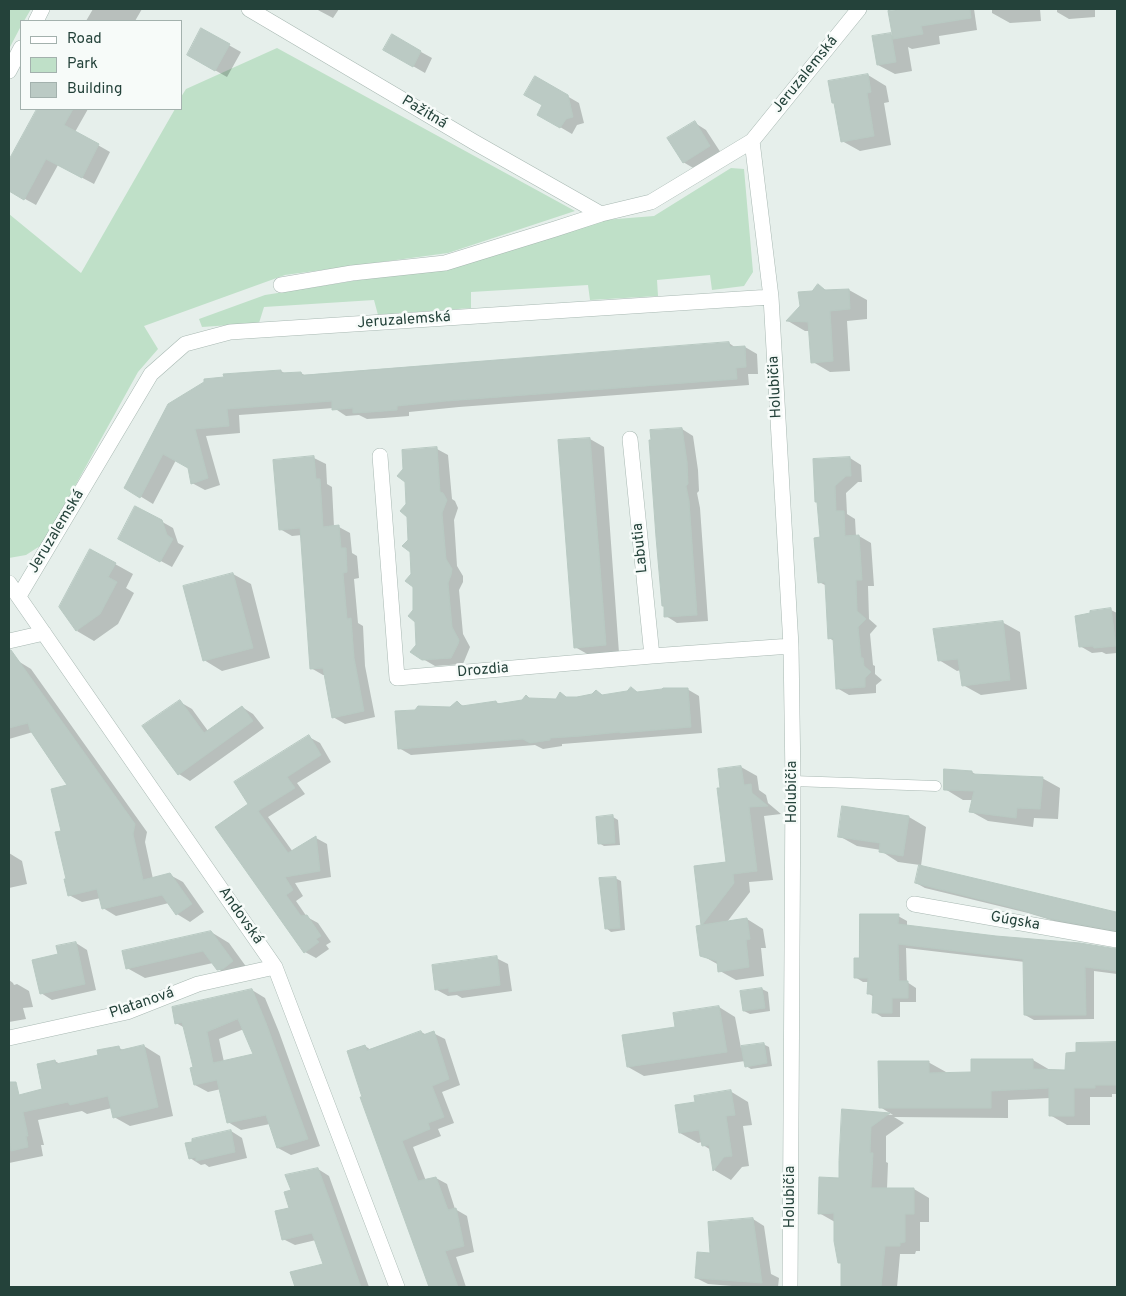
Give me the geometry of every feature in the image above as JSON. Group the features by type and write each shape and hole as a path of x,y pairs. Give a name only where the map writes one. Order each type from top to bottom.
{"street":[{"name":"Pažitná","path":"249,9 474,142 601,214"},
{"name":"Jeruzalemská","path":"281,286 352,273 445,263 601,214 651,202 752,141 860,9"},
{"path":"9,71 20,50"},
{"path":"752,141 771,297"},
{"name":"Jeruzalemská","path":"19,596 151,374 185,344 230,332 771,297"},
{"name":"Holubičia","path":"771,297 791,646 793,781 790,1287"},
{"name":"Labutia","path":"630,439 652,656"},
{"name":"Drozdia","path":"380,456 397,678 791,646"},
{"name":"Andovská","path":"9,584 275,967 397,1287"},
{"path":"9,641 44,633"},
{"name":"Gúgska","path":"914,904 1117,940"},
{"name":"Platanová","path":"9,1038 127,1012 198,984 275,967"}],"lane":[{"path":"793,781 936,786"}],"green space":[{"path":"9,9 31,9 25,20 20,20 20,28 9,49"},
{"path":"277,48 575,211 448,253 285,275 144,326 158,349 138,372 43,544 26,555 9,558 9,214 81,273 174,110 182,110 182,95 186,89"},
{"path":"731,168 744,169 753,272 744,286 712,290 710,275 657,280 658,296 590,300 588,285 471,292 471,308 378,315 374,300 264,307 259,323 202,327 199,319 265,295 460,264 604,220 654,216"}],"building":[{"path":"902,9 970,9 971,18 921,26 923,34 893,39 888,11"},
{"path":"201,28 230,44 215,71 187,55"},
{"path":"891,33 896,62 877,65 872,36"},
{"path":"392,34 421,51 413,67 383,50"},
{"path":"868,74 871,92 867,93 874,136 841,142 828,81"},
{"path":"535,76 568,95 573,117 566,119 560,128 537,115 542,105 524,95"},
{"path":"36,110 72,110 64,125 99,144 82,178 46,159 24,200 9,191 9,160"},
{"path":"695,121 710,146 683,163 667,138"},
{"path":"818,284 825,290 849,289 850,309 830,311 833,361 811,363 808,322 786,321 800,306 798,292 812,291"},
{"path":"729,342 730,347 745,346 746,367 736,368 737,379 446,401 397,406 397,410 371,412 353,413 353,408 332,410 332,401 227,409 229,426 195,429 208,478 191,484 188,468 163,454 140,498 124,488 168,404 204,382 204,379 224,377 223,374 281,370 281,373 301,372 302,375"},
{"path":"682,428 687,462 688,484 686,486 689,501 697,615 664,617 649,440 651,440 650,430"},
{"path":"590,438 606,645 574,648 558,440"},
{"path":"437,447 440,492 443,493 447,500 442,513 446,559 452,569 448,583 452,627 459,640 451,658 422,660 410,652 416,645 415,622 408,616 413,610 413,587 405,581 411,574 410,552 402,546 408,540 407,517 400,511 406,504 405,482 397,476 403,469 402,450"},
{"path":"314,456 316,479 320,479 323,527 339,525 341,548 346,548 347,572 343,573 347,619 351,618 354,658 364,711 332,718 323,668 310,669 300,528 279,530 273,460"},
{"path":"850,457 851,476 846,476 835,486 836,511 844,511 845,536 859,535 862,580 856,580 857,611 866,619 858,627 861,658 863,658 864,666 871,672 865,678 865,687 836,689 833,638 828,639 825,582 818,583 814,538 820,537 817,502 815,502 813,459"},
{"path":"135,506 162,520 167,535 173,539 160,562 118,539"},
{"path":"90,549 116,563 108,577 117,582 100,614 76,631 59,607"},
{"path":"233,573 253,648 203,661 183,586"},
{"path":"1111,608 1116,646 1079,647 1075,616 1090,613 1090,611"},
{"path":"1003,621 1010,680 962,686 958,659 938,661 933,629"},
{"path":"9,650 11,650 135,824 133,834 143,880 170,873 192,904 176,915 162,895 102,909 97,889 68,896 55,832 61,831 51,789 67,785 30,730 28,723 9,728"},
{"path":"631,687 637,692 663,688 688,688 691,727 550,738 550,740 530,743 523,739 398,749 395,711 415,710 418,706 450,707 457,701 462,706 496,701 497,704 522,700 526,695 529,698 556,699 560,692 566,697 577,697 592,694 596,690 602,695 627,691"},
{"path":"180,700 204,733 242,706 253,721 178,775 142,726"},
{"path":"309,735 321,755 287,777 295,788 258,811 288,853 316,836 320,871 285,877 293,890 286,895 301,916 307,915 321,936 316,939 319,942 304,953 215,827 248,804 234,782"},
{"path":"741,766 744,785 751,784 752,793 768,806 749,807 757,871 733,874 734,883 702,925 747,918 750,939 746,940 749,967 718,972 717,961 700,956 696,926 701,925 694,866 726,862 717,788 720,788 718,769"},
{"path":"944,769 972,771 972,774 1043,777 1040,809 1017,808 1016,818 969,812 974,791 944,790"},
{"path":"842,806 909,816 903,856 879,852 880,843 838,837"},
{"path":"613,815 615,843 598,844 596,817"},
{"path":"919,865 1116,912 1117,931 1051,919 915,883"},
{"path":"616,877 620,928 605,929 599,878"},
{"path":"860,914 899,914 898,924 996,936 1080,943 1117,949 1117,971 1085,967 1086,1015 1024,1015 1023,959 898,944 899,981 908,981 908,998 892,998 892,1013 872,1013 873,994 867,994 868,978 854,978 854,958 859,958"},
{"path":"211,931 233,961 223,969 217,970 203,951 126,969 122,951"},
{"path":"76,942 85,984 40,994 32,960 58,954 56,946"},
{"path":"497,956 500,985 449,992 449,988 435,990 432,965"},
{"path":"762,988 765,1008 743,1011 740,991"},
{"path":"252,989 308,1139 277,1148 266,1115 227,1123 217,1080 194,1085 190,1068 193,1067 182,1022 175,1024 172,1007","holes":["238,1019 253,1054 213,1063 207,1032"]},
{"path":"719,1006 727,1052 627,1067 622,1035 675,1027 673,1013"},
{"path":"421,1031 423,1035 434,1031 449,1079 432,1086 444,1117 428,1123 430,1129 402,1141 418,1181 436,1177 448,1210 456,1208 464,1246 445,1251 458,1287 429,1287 360,1097 362,1097 347,1051 365,1045 367,1050"},
{"path":"1117,1042 1117,1085 1095,1085 1095,1088 1074,1088 1074,1116 1049,1116 1049,1088 991,1091 991,1108 879,1108 878,1061 929,1061 929,1073 971,1072 971,1059 1033,1059 1033,1069 1065,1070 1066,1053 1076,1052 1076,1043"},
{"path":"764,1043 767,1063 745,1067 741,1046"},
{"path":"144,1045 158,1107 113,1118 108,1096 70,1105 68,1102 23,1112 28,1136 26,1136 28,1147 11,1151 9,1140 9,1082 16,1082 19,1095 42,1089 37,1064 55,1060 56,1064 98,1055 97,1050 119,1046 120,1050"},
{"path":"731,1090 735,1115 726,1116 732,1156 724,1157 713,1171 709,1145 702,1146 699,1130 679,1133 675,1105 695,1102 694,1096"},
{"path":"842,1109 890,1113 871,1127 870,1153 873,1153 871,1188 914,1188 914,1214 905,1214 905,1242 900,1243 900,1246 885,1246 881,1287 841,1286 841,1263 838,1263 834,1241 834,1213 818,1214 819,1177 839,1178"},
{"path":"231,1130 235,1152 196,1161 196,1157 189,1159 185,1143 192,1142 192,1139"},
{"path":"318,1168 361,1287 295,1287 290,1272 323,1264 312,1233 282,1240 275,1211 289,1208 284,1192 291,1190 285,1175"},
{"path":"753,1218 762,1283 695,1278 697,1252 710,1253 708,1222"}]}
